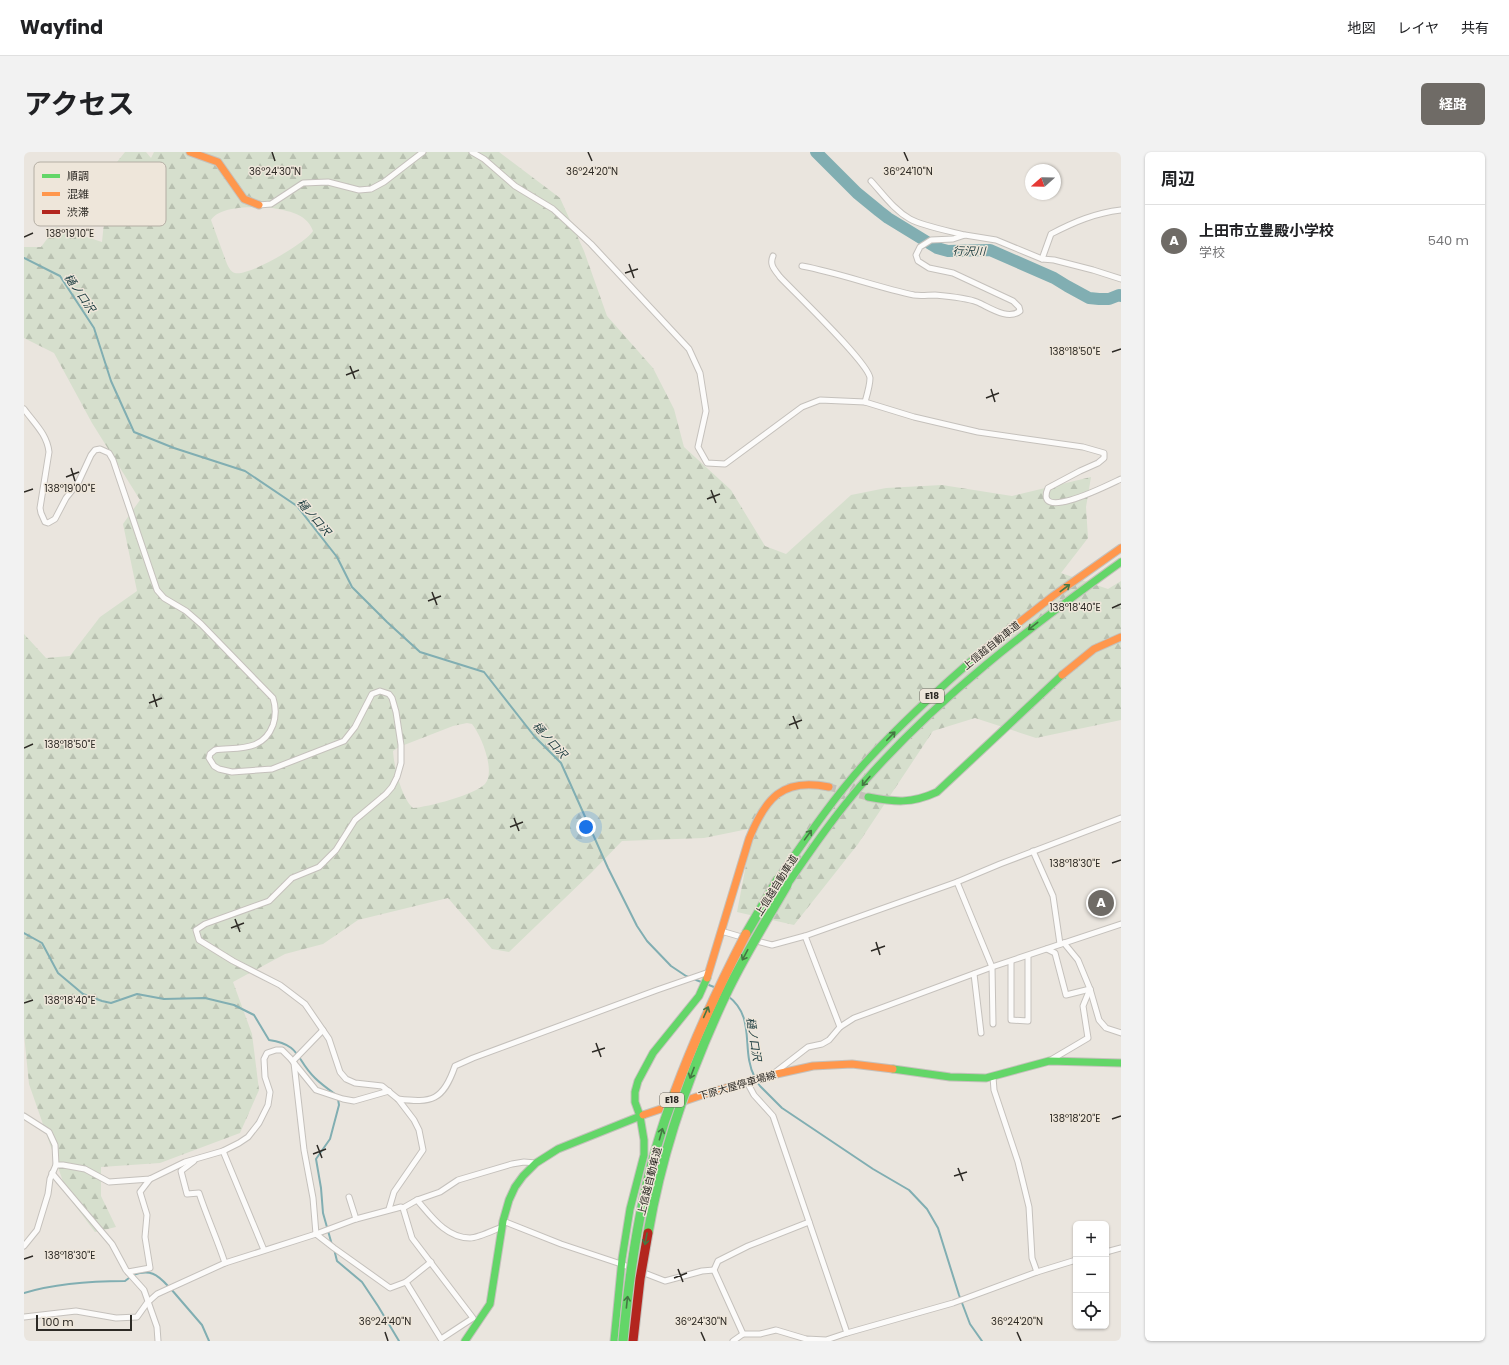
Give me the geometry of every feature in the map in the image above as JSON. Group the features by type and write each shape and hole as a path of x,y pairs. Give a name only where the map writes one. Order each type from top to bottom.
{"main road":[{"path":"190,152 218,162 244,199 259,206"},
{"name":"上信越自動車道","path":"624,1341 632,1263 638,1225 646,1188 667,1113 680,1074 709,1005 743,938 778,879 798,849 840,793 865,763 916,711 1000,637 1121,548"},
{"name":"上信越自動車道","path":"633,1341 648,1228 658,1184 689,1079 718,1009 751,944 787,885 849,800 874,771 924,719 972,675 1014,641 1121,562"},
{"path":"868,797 886,801 906,802 921,800 937,792 1073,665 1094,649 1121,637"},
{"path":"614,1341 621,1264 630,1209 644,1155 644,1140 640,1116 635,1102 635,1092 638,1081 653,1053 699,996 709,972 749,839 758,817 774,796 793,786 815,784 829,787"},
{"name":"下原大屋停車場線","path":"465,1341 490,1304 503,1224 509,1200 515,1187 523,1176 536,1163 558,1149 640,1116 708,1093 772,1075 813,1066 852,1064 950,1077 986,1078 1049,1061 1121,1063"}],"street":[{"path":"259,206 271,204 302,183 328,182 359,190 371,189 384,182 423,152"},
{"path":"472,152 484,159 515,186 553,208 591,244 690,349 700,373 706,411 698,447 707,463 725,464 802,407 820,400 865,402 914,417 978,432 1083,447 1104,453 1104,458 1098,463 1048,488 1047,497 1049,501 1054,504 1060,504 1093,492 1121,479"},
{"path":"871,181 891,204 910,219 965,235 996,240 1042,259 1080,267 1121,279"},
{"path":"1042,259 1051,234 1092,215 1121,210"},
{"path":"802,266 830,272 875,286 916,296 938,296 975,301 1011,315 1020,311 1019,307 1007,298 953,273 928,268 918,260 916,255 920,247 931,240 953,239 965,235"},
{"path":"774,256 772,266 780,277 841,340 867,371 870,378 865,402"},
{"path":"24,409 43,433 49,452 40,508 45,522 48,523 55,519 66,498 78,483 94,452 100,449 109,453 113,460 157,590 164,598 186,611 201,624 273,698 275,703 274,720 266,738 260,743 252,746 212,751 209,758 214,766 219,769 232,772 272,769 330,747 344,741 355,727 372,694 380,691 392,698 402,744 401,763 392,787 386,794 355,820 336,850 319,867 292,878 269,900 205,924 196,930 199,940 233,961 280,985 305,1004 329,1039 340,1072 346,1079 355,1083 382,1086 398,1099 414,1120 419,1130 423,1150 394,1192 389,1209"},
{"path":"721,931 772,944 805,936 957,882 1033,851 1121,818"},
{"path":"1033,851 1053,896 1062,943 1078,960 1090,989 1099,1020 1106,1028 1121,1033"},
{"path":"957,882 992,967 993,1024"},
{"path":"772,1075 808,1048 822,1044 829,1040 840,1027 854,1018 992,967 1011,962 1062,943 1121,924"},
{"path":"805,936 840,1027"},
{"path":"1047,949 1055,953 1066,995 1090,989"},
{"path":"1011,962 1011,1020 1028,1021 1028,956"},
{"path":"398,1099 425,1101 434,1098 451,1079 455,1066 709,972"},
{"path":"974,974 981,1033"},
{"path":"1049,1061 1088,1038 1083,1006 1090,989"},
{"path":"293,1061 323,1030"},
{"path":"56,1165 85,1169 109,1182 150,1179 185,1162 223,1151 239,1143 248,1137 261,1119 268,1105 270,1092 265,1077 264,1059 268,1053 276,1050 282,1050 293,1061 316,1090 354,1101 390,1091"},
{"path":"293,1061 304,1150 313,1198 316,1234 390,1288 406,1282 431,1262"},
{"path":"993,1076 994,1090 1018,1162 1027,1200 1032,1258 1037,1272"},
{"path":"753,1080 754,1095 773,1116 847,1333"},
{"path":"24,1116 48,1132 56,1145 56,1165 50,1179 48,1194 36,1230 24,1246"},
{"path":"223,1151 264,1250"},
{"path":"195,1160 181,1171 187,1194 199,1193 210,1225 217,1236 225,1263"},
{"path":"24,1317 76,1311 116,1318 137,1317 147,1303 157,1294 225,1263 316,1234 356,1219 389,1209 403,1208 417,1200 440,1192 458,1180 512,1164 524,1162 536,1163"},
{"path":"52,1173 112,1244 126,1270 144,1290 147,1303 157,1327 158,1341"},
{"path":"128,1272 150,1268 145,1237 147,1215 140,1192 150,1179"},
{"path":"349,1197 356,1219"},
{"path":"417,1200 444,1229 460,1236 470,1238 503,1224 621,1264 664,1282 702,1271 714,1270"},
{"path":"403,1208 412,1238 473,1318 441,1339 406,1282"},
{"path":"744,1334 714,1270 718,1260 809,1222"},
{"path":"1109,1251 1121,1248"},
{"path":"733,1341 744,1334 760,1334 776,1330 806,1339 826,1340 957,1302 1037,1272 1073,1261"}],"green space":[{"path":"125,152 146,152 151,158 154,152 499,152 560,198 584,251 607,316 653,368 674,409 684,447 731,490 765,546 786,554 851,495 886,488 942,485 1012,496 1091,477 1086,507 1088,538 1061,573 1108,589 1121,581 1121,720 1036,738 975,718 933,731 858,844 794,925 737,912 753,828 704,838 622,841 509,952 492,949 448,898 358,920 323,944 285,954 233,982 252,1034 259,1090 240,1133 160,1163 101,1167 101,1196 116,1227 95,1232 68,1196 29,1084 24,1034 24,634 46,658 70,656 100,617 137,591 123,524 140,500 92,423 54,353 24,338 24,247 41,247 56,227 102,242 104,226 166,226 166,162 117,162","holes":["244,207 266,207 287,211 306,220 313,231 289,251 264,265 242,273 235,273 230,270 211,220 215,215 228,210","467,723 472,724 483,744 488,762 489,771 485,784 461,796 439,803 413,808 405,797 402,789 395,765 393,751 399,747 453,726"]}],"waterway":[{"name":"行沢川","path":"816,152 857,193 879,211 937,248 948,251 990,250 1054,278 1089,298 1109,299 1119,295 1121,296"},
{"name":"樋ノ口沢","path":"24,258 60,276 94,328 111,381 134,432 174,448 245,471 297,506 337,557 352,587 420,652 484,672 535,737 561,763 608,868 637,926 647,941 671,966 686,976 714,987"},
{"path":"24,933 42,943 58,973 83,994 102,1001 111,1003 137,994 164,999 205,998 234,1005 254,1015 269,1040 280,1042 293,1049 315,1078 335,1094"},
{"name":"樋ノ口沢","path":"728,996 737,1005 742,1014 747,1035 751,1067 755,1078"},
{"name":"樋ノ口沢","path":"757,1082 782,1108 873,1169 909,1190 927,1209 938,1228 959,1295 970,1324 982,1341"},
{"path":"332,1245 323,1213 321,1188 316,1159 330,1139 339,1105 338,1099"},
{"path":"334,1249 337,1261 362,1282 399,1341"},
{"path":"133,1275 144,1272 153,1274 160,1278 168,1286"},
{"path":"24,1293 61,1285 100,1281 125,1281 129,1278"},
{"path":"171,1289 202,1325 209,1341"}],"tunnel":[{"path":"829,787 868,797"}],"traffic: fast":[{"path":"787,885 853,795 922,721 1019,638 1121,562"},
{"path":"778,879 830,806 864,764 923,705 985,649"},
{"path":"868,797 903,801 919,799 937,792 1062,675"},
{"path":"746,934 778,879"},
{"path":"648,1233 669,1141 689,1081 733,980 787,885"},
{"path":"614,1341 622,1259 630,1209 644,1155 644,1140 640,1116 635,1102 635,1092 638,1081 653,1053 699,996 707,978"},
{"path":"893,1069 950,1077 986,1078 1049,1061 1121,1063"},
{"path":"623,1341 630,1277 640,1215 655,1153 675,1092"},
{"path":"465,1341 490,1304 503,1221 509,1200 515,1187 523,1176 536,1163 558,1149 643,1115"}],"traffic: slow":[{"path":"190,152 218,162 244,199 259,205"},
{"path":"985,649 1053,596 1121,548"},
{"path":"1062,675 1094,649 1121,637"},
{"path":"707,978 749,839 755,825 769,802 777,794 799,785 829,787"},
{"path":"675,1092 708,1012 746,934"},
{"path":"643,1115 708,1093 772,1075 813,1066 852,1064 893,1069"}],"traffic: jam":[{"path":"633,1341 640,1279 648,1233"}],"place":[{"name":"上田市立豊殿小学校","path":"1101,903"}]}
